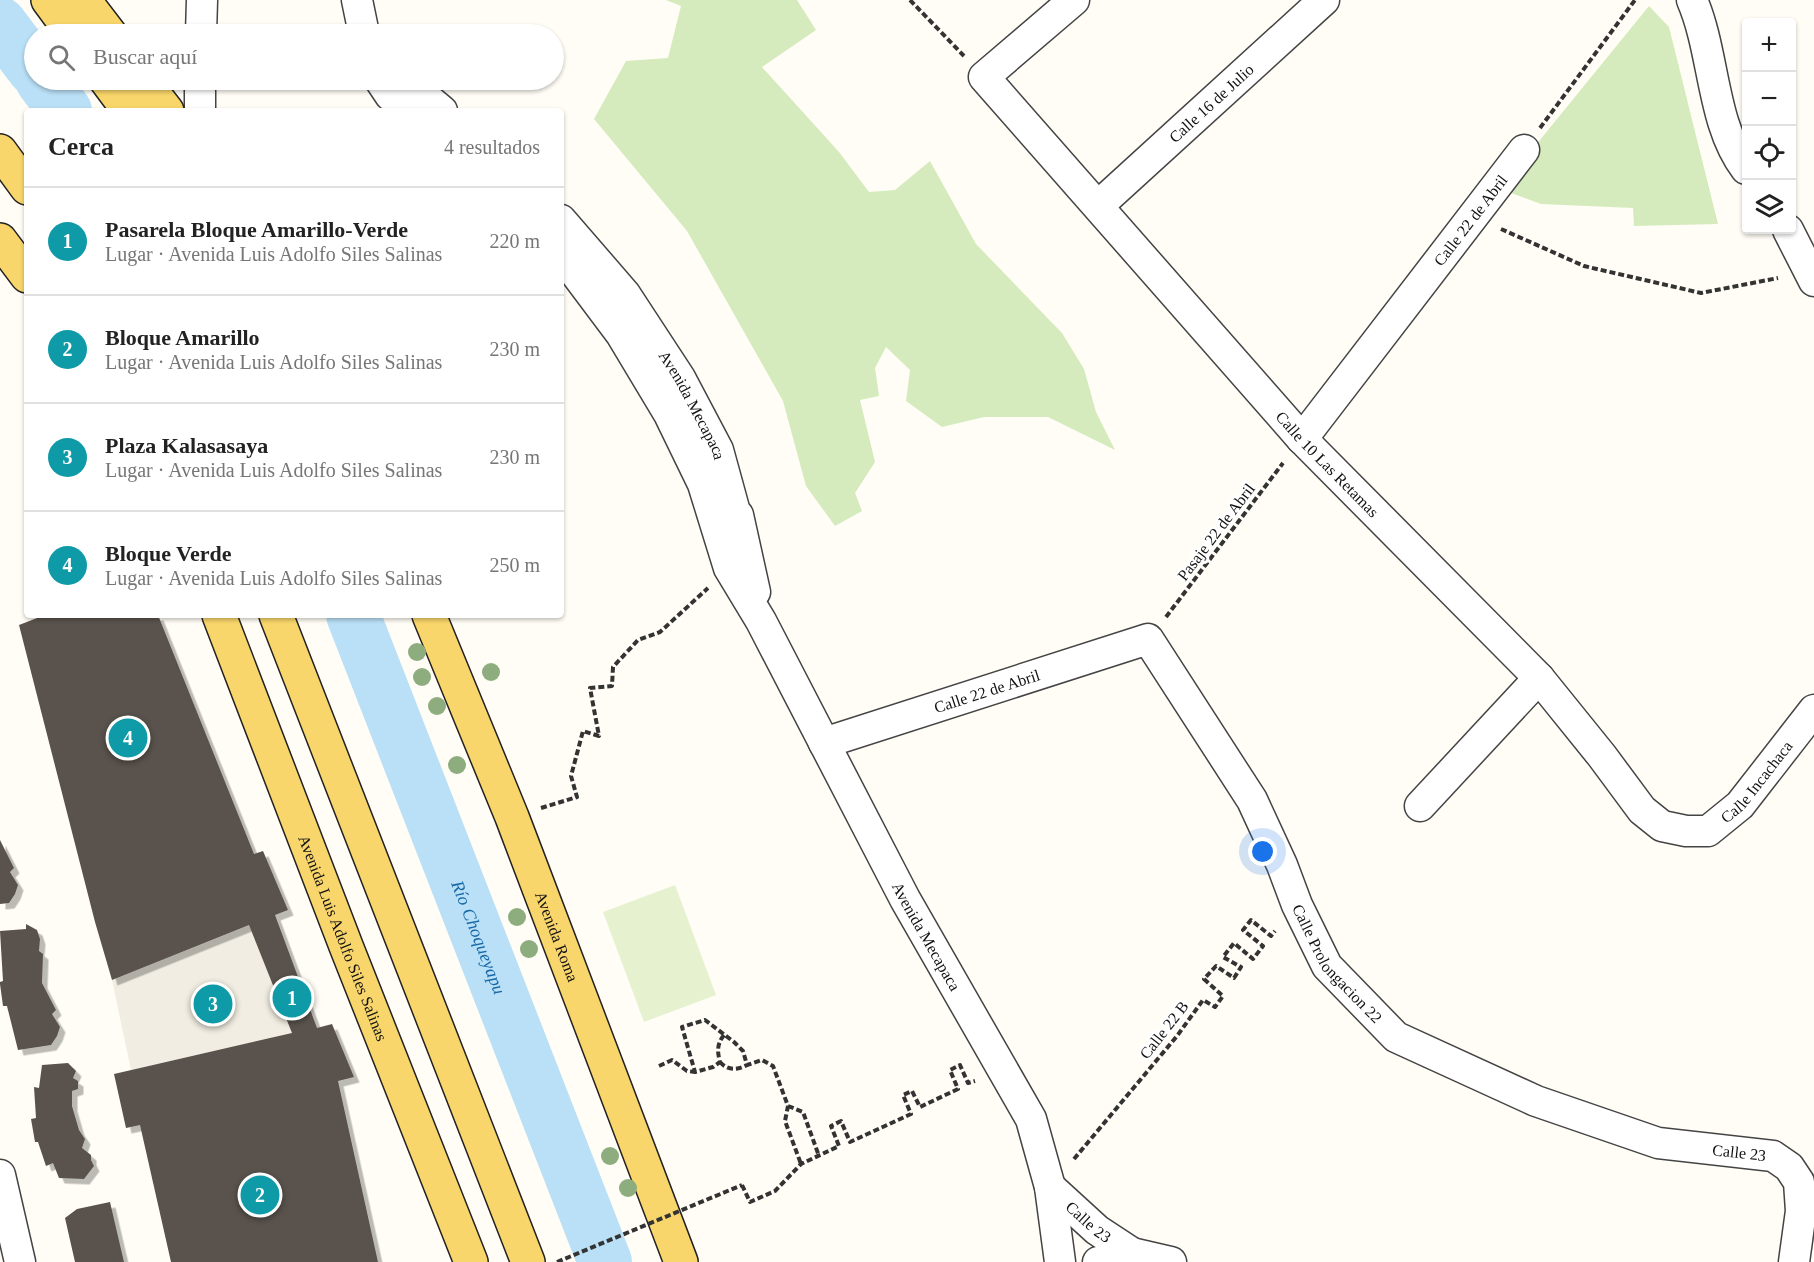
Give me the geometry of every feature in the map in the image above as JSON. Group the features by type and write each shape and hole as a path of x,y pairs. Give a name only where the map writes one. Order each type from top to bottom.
{"main road":[{"path":"48,0 66,24"},
{"path":"84,0 102,24"},
{"path":"113,90 127,108"},
{"path":"151,90 165,108"},
{"path":"0,151 24,184"},
{"path":"0,240 24,272"},
{"name":"Avenida Luis Adolfo Siles Salinas","path":"220,618 471,1262"},
{"path":"277,618 528,1262"},
{"name":"Avenida Roma","path":"430,618 512,817 681,1262"}],"street":[{"path":"984,77 1074,0"},
{"name":"Calle 16 de Julio","path":"1098,206 1324,0"},
{"path":"1692,0 1725,126 1742,163"},
{"name":"Calle 10 Las Retamas","path":"984,77 1302,439 1539,678 1642,810 1662,826 1686,831"},
{"path":"200,90 200,108"},
{"path":"387,90 405,108"},
{"path":"417,90 438,108"},
{"name":"Calle 22 de Abril","path":"1302,439 1524,150"},
{"name":"Avenida Mecapaca","path":"564,223 625,294 680,378 718,450 735,512 738,515 761,621"},
{"path":"1790,234 1812,276"},
{"name":"Avenida Mecapaca","path":"564,258 621,334 669,414 703,484 729,568 761,621 905,899 1030,1119 1050,1187 1060,1262"},
{"name":"Calle 22 de Abril","path":"824,743 1148,639"},
{"name":"Calle Prolongacion 22","path":"1148,639 1252,800 1282,865 1297,905 1327,966 1396,1037 1536,1101 1658,1143"},
{"path":"1420,806 1539,678"},
{"name":"Calle Incachaca","path":"1686,831 1708,831 1740,805 1814,710"},
{"name":"Calle 23","path":"1658,1143 1773,1156 1789,1167 1799,1182 1800,1211 1794,1262"},
{"path":"0,1175 20,1262"},
{"name":"Calle 23","path":"1050,1187 1097,1230 1132,1253 1171,1262"},
{"name":"Calle 23","path":"1098,1262 1132,1253"}],"path":[{"path":"910,0 984,77"},
{"path":"1524,150 1635,0"},
{"path":"1473,216 1584,266 1701,293 1812,276"},
{"name":"Pasaje 22 de Abril","path":"1148,639 1302,439"},
{"path":"512,817 576,797 571,776 583,731 599,736 590,688 612,686 613,666 638,640 660,632 729,568"},
{"name":"Calle 22 B","path":"1050,1187 1177,1036 1203,999 1215,1006 1223,996 1204,980 1216,966 1234,978 1241,968 1223,957 1234,943 1253,959 1263,946 1243,930 1251,920 1271,936 1297,905"},
{"path":"695,1072 682,1027 705,1020 743,1051 747,1065"},
{"path":"724,1035 718,1048 720,1062 724,1067 740,1069 762,1060 773,1066 788,1106 785,1121 801,1164"},
{"path":"659,1066 672,1060 687,1071 695,1072 713,1067 720,1062"},
{"path":"556,1262 742,1185 750,1202 775,1191 801,1164 839,1146 831,1126 841,1121 850,1142 911,1114 903,1095 912,1091 920,1107 958,1089 950,1070 960,1065 968,1083 1005,1073"},
{"path":"788,1106 802,1112 819,1156"}],"green space":[{"path":"666,0 797,0 816,30 762,67 839,152 869,192 895,190 930,161 976,244 1062,333 1084,369 1096,412 1115,450 1048,417 984,417 942,427 906,401 910,370 886,347 875,368 879,396 860,400 875,462 855,493 862,511 835,526 806,486 783,401 687,231 594,119 626,61 668,58 681,6"},
{"path":"1649,6 1669,27 1718,224 1634,226 1633,208 1541,204 1500,189"},
{"path":"675,885 716,995 644,1022 603,912"}],"shaded area":[{"path":"275,915 317,1028 131,1070 112,980"}],"building":[{"path":"37,618 159,618 254,854 263,851 288,910 275,915 317,1028 332,1024 354,1077 338,1081 378,1262 171,1262 140,1125 126,1128 114,1074 292,1033 249,925 112,980 19,625"},
{"path":"0,840 14,868 10,872 18,885 9,903 0,904"},
{"path":"26,924 37,930 40,939 39,951 43,954 42,983 56,1010 52,1014 60,1027 51,1045 18,1050 7,1006 3,1006 0,984 3,981 0,931 26,929"},
{"path":"68,1063 76,1071 73,1078 78,1081 78,1089 72,1091 72,1106 79,1130 85,1139 82,1148 91,1155 94,1166 84,1179 59,1178 53,1163 46,1166 38,1142 35,1142 31,1119 36,1118 34,1087 39,1088 42,1065"},
{"path":"110,1202 124,1262 75,1262 65,1218 77,1209"}],"waterway":[{"name":"Río Choqueyapu","path":"0,24 24,56"},
{"name":"Río Choqueyapu","path":"49,90 63,108"},
{"name":"Río Choqueyapu","path":"354,618 605,1262"}],"place":[{"name":"Bloque Verde","path":"128,738"},
{"name":"Pasarela Bloque Amarillo-Verde","path":"292,998"},
{"name":"Plaza Kalasasaya","path":"213,1004"},
{"name":"Bloque Amarillo","path":"260,1195"}]}
